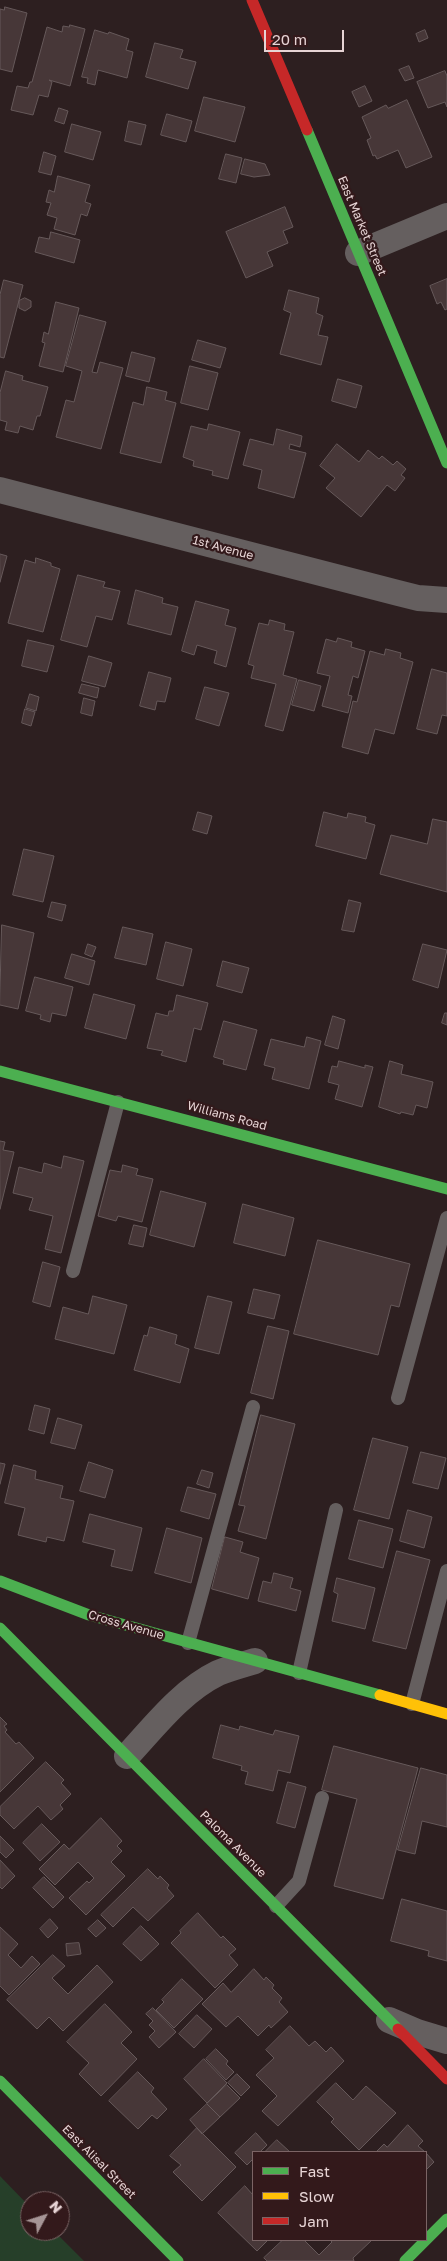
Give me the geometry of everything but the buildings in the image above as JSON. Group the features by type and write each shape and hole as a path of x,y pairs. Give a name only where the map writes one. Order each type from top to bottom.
{"street":[{"name":"East Market Street","path":"252,0 447,463"},
{"path":"358,253 447,216"},
{"name":"1st Avenue","path":"0,490 398,594 418,598 447,600"},
{"name":"Williams Road","path":"0,1071 447,1189"},
{"name":"Cross Avenue","path":"0,1580 89,1615 447,1714"},
{"name":"Paloma Avenue","path":"0,1628 447,2079"},
{"path":"127,1756 167,1712 204,1682 231,1668 255,1661"},
{"path":"388,2020 417,2032 447,2041"},
{"name":"East Alisal Street","path":"0,2082 178,2261"},
{"path":"427,2239 447,2219"},
{"path":"405,2261 425,2241"}],"lane":[{"path":"73,1271 118,1102"},
{"path":"398,1398 447,1218"},
{"path":"188,1643 253,1407"},
{"path":"299,1673 336,1510"},
{"path":"412,1704 447,1571"},
{"path":"276,1906 299,1881 322,1798"}],"green space":[{"path":"0,2176 20,2197 20,2241 64,2241 84,2261 0,2261"}],"traffic: fast":[{"path":"307,130 447,463"},
{"path":"0,1071 447,1189"},
{"path":"0,1581 89,1615 380,1695"},
{"path":"0,1628 398,2029"},
{"path":"0,2081 178,2261"},
{"path":"427,2239 447,2219"},
{"path":"405,2261 425,2241"}],"traffic: slow":[{"path":"380,1695 447,1714"}],"traffic: jam":[{"path":"252,0 307,130"},
{"path":"398,2029 447,2079"}]}
